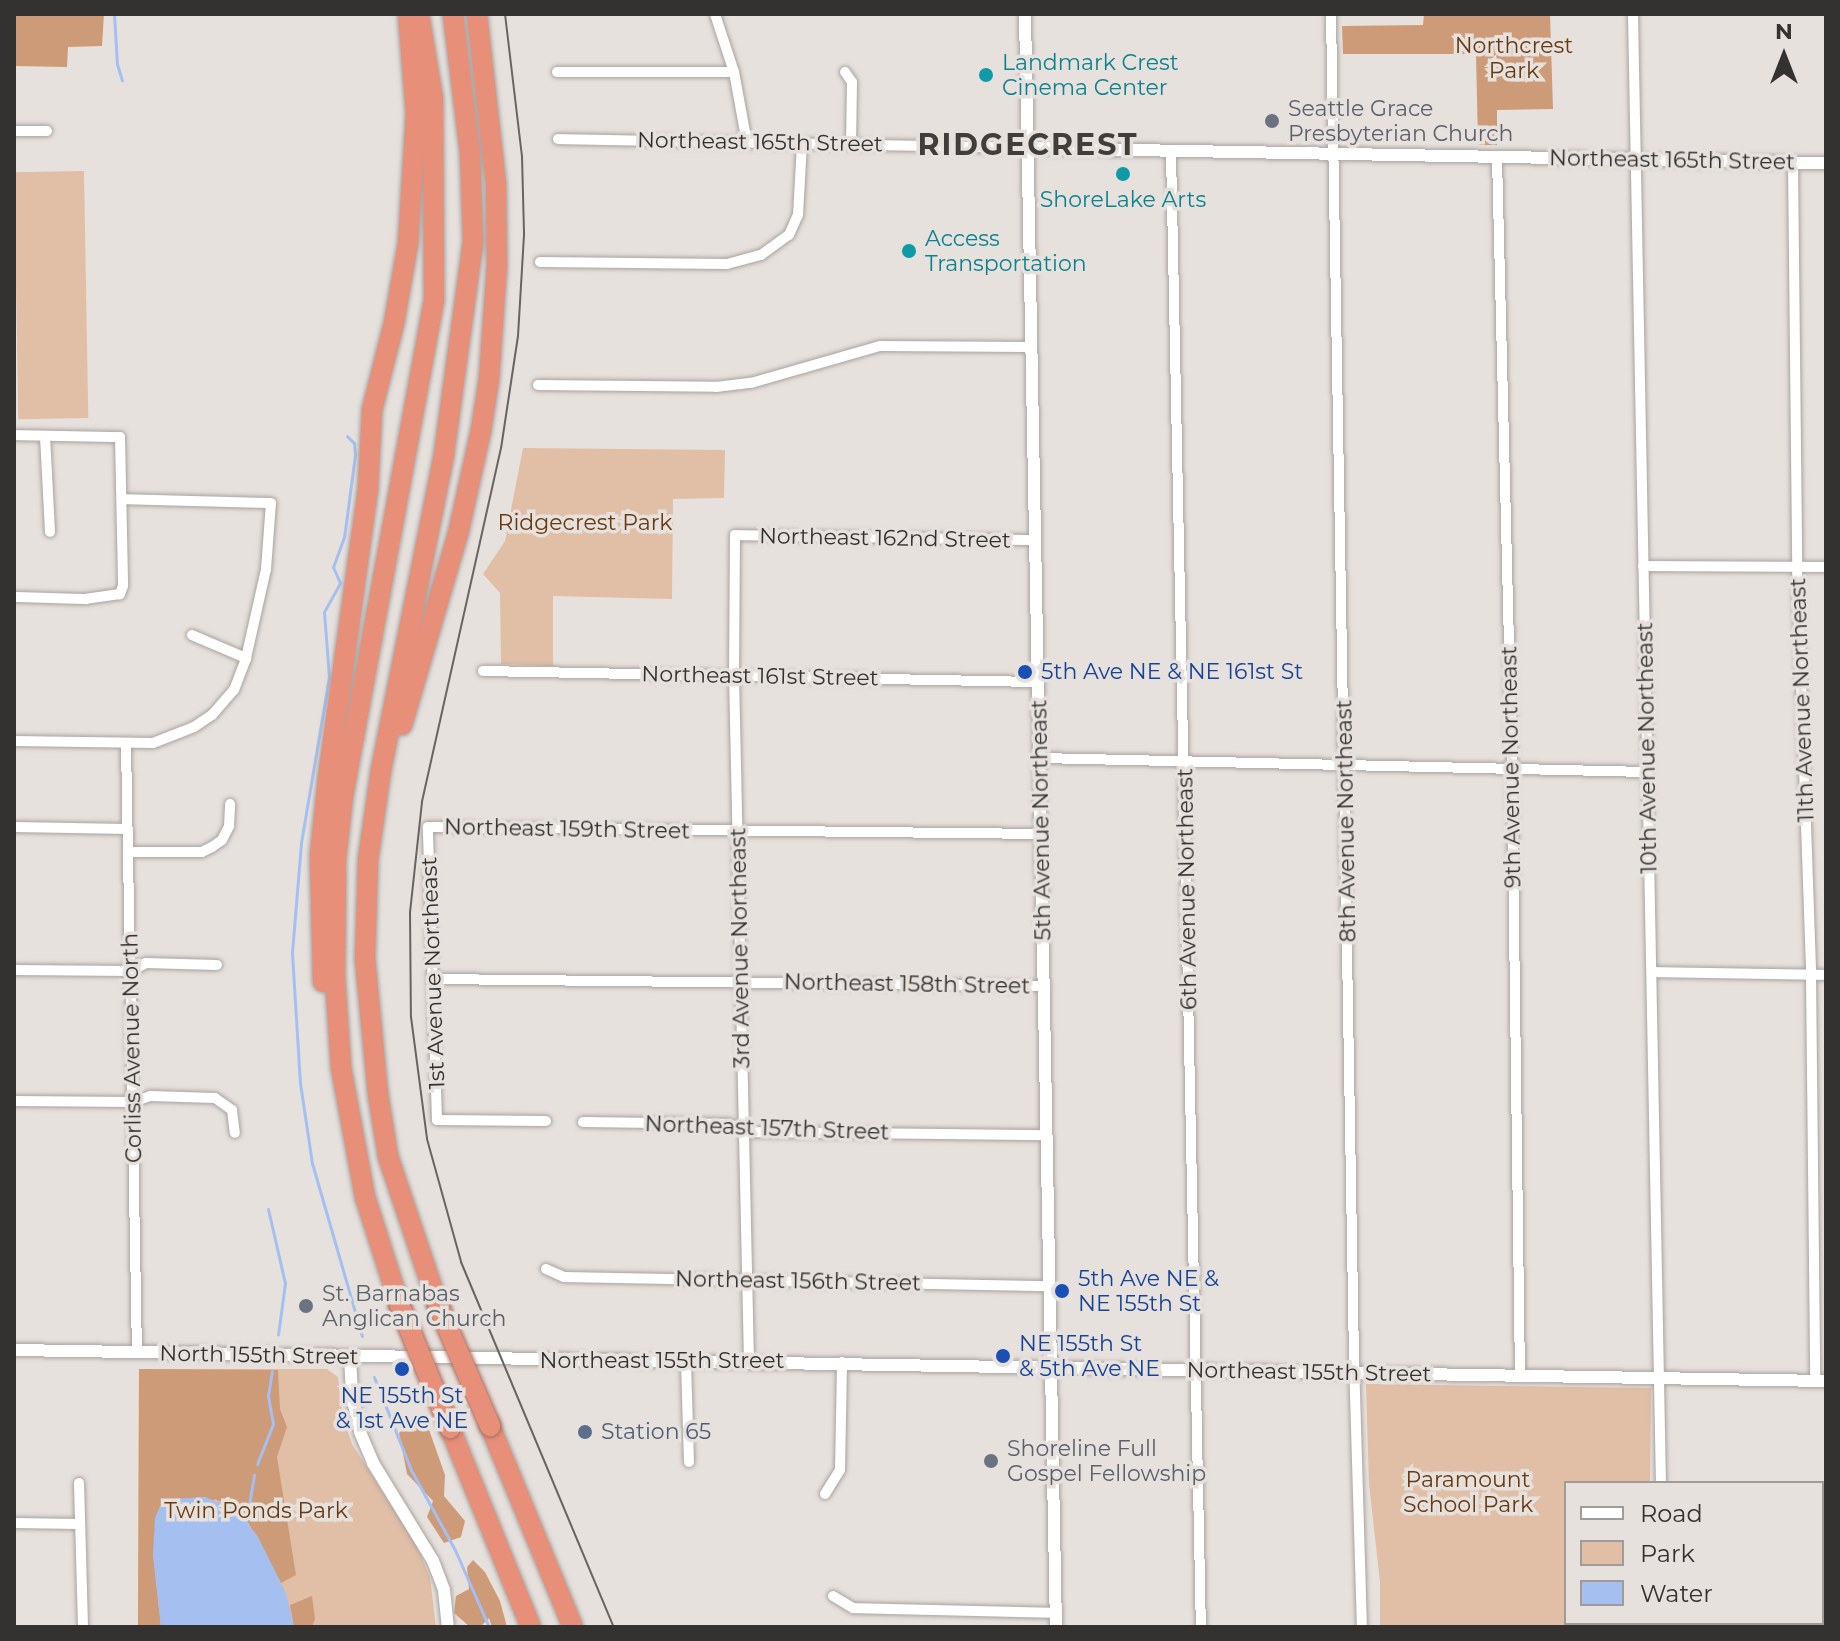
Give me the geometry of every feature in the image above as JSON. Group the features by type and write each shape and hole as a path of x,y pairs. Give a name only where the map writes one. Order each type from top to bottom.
{"highway":[{"path":"341,1067 327,1037 321,946 320,855 368,487 372,410 394,323 408,244 416,115 408,14"},
{"path":"419,14 428,58 436,156 434,300 420,392 343,796 336,859 335,976 341,1067 365,1197 400,1306 531,1627"},
{"path":"453,14 470,153 473,242 444,454 375,812 368,860 365,958 378,1094 388,1156 438,1305 573,1627"},
{"path":"375,812 442,593 480,437 489,379 497,265 496,184 477,14"}],"street":[{"path":"715,14 734,72 747,143"},
{"name":"5th Avenue Northeast","path":"1025,14 1056,1627"},
{"name":"8th Avenue Northeast","path":"1331,14 1362,1627"},
{"name":"10th Avenue Northeast","path":"1633,14 1661,1481"},
{"path":"557,72 734,72"},
{"path":"845,72 852,82 851,143"},
{"path":"14,131 47,131"},
{"name":"Northeast 165th Street","path":"558,139 1826,163"},
{"path":"540,262 727,264 749,260 782,242 794,226 801,199 802,144"},
{"name":"6th Avenue Northeast","path":"1171,151 1201,1627"},
{"name":"9th Avenue Northeast","path":"1497,157 1512,768 1520,1376"},
{"name":"11th Avenue Northeast","path":"1793,162 1797,567 1811,975 1820,1381"},
{"path":"538,385 716,387 763,380 880,346 1030,347"},
{"path":"14,435 120,437 122,499 120,594 86,599 14,597"},
{"path":"45,436 50,532"},
{"path":"14,741 153,743 175,737 212,715 234,690 246,658 266,569 271,503 122,499"},
{"name":"Northeast 162nd Street","path":"735,535 1035,540"},
{"name":"3rd Avenue Northeast","path":"735,535 734,676 749,1362"},
{"path":"1643,566 1826,567"},
{"path":"192,635 246,658"},
{"name":"Northeast 161st Street","path":"483,671 1038,682"},
{"name":"Corliss Avenue North","path":"126,743 137,1352"},
{"path":"1040,758 1185,764 1647,772"},
{"path":"128,852 202,852 222,840 229,826 230,804"},
{"path":"14,827 128,829"},
{"name":"Northeast 159th Street","path":"428,827 1041,834"},
{"name":"1st Avenue Northeast","path":"428,827 437,1120 546,1121"},
{"path":"14,970 131,971 146,963 217,965"},
{"path":"1653,972 1826,975"},
{"name":"Northeast 158th Street","path":"435,979 1044,986"},
{"path":"14,1101 133,1102 163,1096 221,1099 232,1110 235,1133"},
{"name":"Northeast 157th Street","path":"583,1122 729,1124 745,1132 1047,1135"},
{"name":"Northeast 156th Street","path":"546,1269 564,1277 1050,1286"},
{"name":"North 155th Street","path":"14,1350 505,1360"},
{"path":"350,1356 352,1396 363,1440 433,1561 444,1590 448,1627"},
{"name":"Northeast 155th Street","path":"505,1360 842,1362 1053,1369 1820,1381"},
{"path":"686,1362 689,1462"},
{"path":"825,1494 840,1470 842,1362"},
{"path":"79,1483 83,1627"},
{"path":"14,1523 80,1524"},
{"path":"833,1596 853,1608 1056,1613"}],"green space":[{"path":"14,14 104,14 102,46 68,47 67,67 14,66"},
{"name":"Northcrest Park","path":"1424,14 1550,14 1553,109 1497,110 1497,145 1478,145 1476,54 1343,54 1342,26 1423,25"},
{"path":"84,171 88,418 18,419 14,172"},
{"name":"Ridgecrest Park","path":"523,448 725,450 724,498 673,499 672,599 553,596 553,666 501,664 500,593 483,574 505,541"},
{"name":"Twin Ponds Park","path":"139,1369 327,1369 338,1377 343,1418 352,1444 418,1548 430,1578 436,1627 138,1627"},
{"path":"139,1369 278,1370 280,1409 287,1427 277,1457 296,1575 281,1583 249,1524 235,1509 215,1499 153,1554 161,1627 138,1627"},
{"name":"Paramount School Park","path":"1366,1384 1651,1388 1650,1481 1564,1481 1564,1625 1588,1627 1380,1627 1380,1582 1369,1484"},
{"path":"416,1417 427,1424 445,1475 444,1496 465,1521 461,1537 444,1543 427,1517 433,1501 407,1474 399,1433"},
{"path":"473,1560 485,1572 500,1601 507,1627 492,1627 489,1618 480,1627 470,1627 454,1613 456,1596 469,1589 467,1567"},
{"path":"312,1596 315,1619 312,1627 294,1627 290,1605"}],"water":[{"path":"205,1497 235,1509 257,1535 286,1593 294,1627 161,1627 153,1554 155,1518 160,1506 172,1499"}],"waterway":[{"path":"114,14 117,64 122,80"},
{"path":"347,436 354,443 355,455 344,537 333,567 340,583 324,612 329,677 301,843 292,953 300,1083 312,1163 362,1336"},
{"path":"268,1209 285,1283 278,1335"},
{"path":"257,1464 273,1424 268,1396 272,1371"},
{"path":"374,1377 411,1470 455,1550 489,1627"},
{"path":"246,1522 254,1475"}],"tram line":[{"path":"505,14 522,156 524,235 518,336 501,448 422,802 410,912 411,1017 427,1139 461,1262 614,1627"}],"place":[{"name":"Landmark Crest Cinema Center","path":"986,75"},
{"name":"Seattle Grace Presbyterian Church","path":"1272,121"},
{"name":"ShoreLake Arts","path":"1123,174"},
{"name":"Access Transportation","path":"909,251"},
{"name":"5th Ave NE & NE 161st St","path":"1025,672"},
{"name":"5th Ave NE & NE 155th St","path":"1062,1291"},
{"name":"St. Barnabas Anglican Church","path":"306,1306"},
{"name":"NE 155th St & 5th Ave NE","path":"1003,1356"},
{"name":"NE 155th St & 1st Ave NE","path":"402,1369"},
{"name":"Station 65","path":"585,1432"},
{"name":"Shoreline Full Gospel Fellowship","path":"991,1461"}],"district":[{"name":"RIDGECREST","path":"1028,145"}]}
